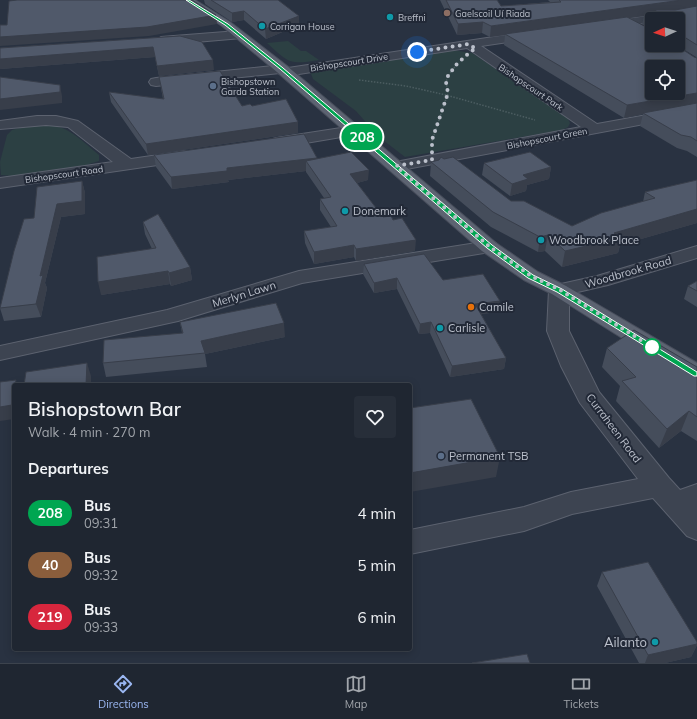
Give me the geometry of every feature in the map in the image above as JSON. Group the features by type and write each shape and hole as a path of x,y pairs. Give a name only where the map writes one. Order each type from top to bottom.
{"main road":[{"path":"188,0 232,29 284,70 490,247 531,276 560,290 697,374"},
{"path":"207,0 232,29"}],"street":[{"path":"592,27 697,12"},
{"path":"626,22 642,32"},
{"path":"148,42 232,29"},
{"name":"Bishopscourt Drive","path":"156,82 284,70 473,47 542,34"},
{"name":"Bishopscourt Park","path":"473,47 594,129"},
{"name":"Bishopscourt Green","path":"396,166 697,110"},
{"name":"Bishopscourt Road","path":"0,126 46,121 67,122 73,124 127,164"},
{"path":"260,145 354,131"},
{"name":"Bishopscourt Road","path":"0,183 199,154"},
{"path":"439,158 461,168"},
{"name":"Merlyn Lawn","path":"0,353 170,316 299,276 490,247"},
{"name":"Woodbrook Road","path":"560,290 601,281 697,252"},
{"name":"Curraheen Road","path":"560,290 558,331 573,366 589,397 677,495 697,528"},
{"path":"412,542 524,519 571,503 677,495"}],"path":[{"path":"439,158 432,140 446,95 448,93 446,82 448,76 456,65 471,51 473,47"},
{"path":"356,79 406,86 446,95 536,120"}],"green space":[{"path":"288,41 301,51 306,51 319,60 301,62 290,61 280,55 267,43"},
{"path":"452,50 472,53 567,117 570,123 568,127 562,130 405,157 379,137 356,111 313,79 310,71"},
{"path":"46,124 62,128 75,135 99,155 99,161 86,165 13,176 1,175 0,162 7,135 12,130"}],"building":[{"path":"192,0 216,15 147,27 0,37 0,25 7,25 9,1"},
{"path":"211,0 278,0 299,16 265,29 244,11 232,13"},
{"path":"446,0 497,0 501,6 561,2 559,0 682,0 491,26 483,22 458,24"},
{"path":"697,6 697,45 685,37 685,12 655,12 656,10 675,10"},
{"path":"627,17 645,26 645,52 685,51 697,58 697,93 685,95 685,60 645,60 645,100 656,100 627,105 505,34"},
{"path":"180,36 202,42 213,60 157,66 153,47 0,59 0,48"},
{"path":"220,71 242,106 250,104 252,106 286,99 298,122 146,144 109,92 164,99 159,77"},
{"path":"0,77 60,85 60,92 0,99"},
{"path":"697,103 697,141 691,137 681,135 643,113"},
{"path":"304,134 317,158 227,168 227,171 171,177 154,155"},
{"path":"351,152 369,170 350,174 383,217 391,216 393,220 402,218 416,240 356,249 354,245 314,252 304,231 337,226 320,199 331,197 306,161"},
{"path":"530,152 551,167 523,175 528,179 512,184 484,163"},
{"path":"441,157 444,159 453,157 511,201 524,201 572,226 601,213 655,198 645,192 697,180 697,209 614,233 621,238 565,251 548,235 540,237 493,212 431,162 439,160"},
{"path":"82,181 82,201 57,204 40,276 43,275 36,304 0,308 14,251 24,219 34,218 37,187"},
{"path":"158,214 190,267 169,273 168,271 98,282 97,257 156,248 143,222"},
{"path":"424,254 443,280 483,274 500,301 475,304 506,358 452,366 431,322 420,324 397,278 374,283 364,264"},
{"path":"697,281 697,291 688,286"},
{"path":"276,303 284,323 201,341 205,353 103,363 104,340 183,333 180,322"},
{"path":"634,330 697,367 697,417 689,411 667,429 622,381 636,377 607,348"},
{"path":"87,363 86,383 24,383 26,372"},
{"path":"16,380 15,383 12,383 12,405 0,407 0,382"},
{"name":"Permanent TSB","path":"471,399 500,457 412,473 412,408"},
{"path":"648,562 697,644 648,655 602,572"},
{"path":"527,654 530,663 472,663"}],"bus line":[{"name":"208","path":"188,0 226,24 282,68 301,86 490,247 531,276 560,290 598,315 697,374"}],"place":[{"name":"Gaelscoil Uí Riada","path":"447,13"},
{"name":"Breffni","path":"390,17"},
{"name":"Corrigan House","path":"262,26"},
{"name":"Bishopstown Garda Station","path":"213,86"},
{"name":"Donemark","path":"345,211"},
{"name":"Woodbrook Place","path":"541,240"},
{"name":"Camile","path":"471,307"},
{"name":"Carlisle","path":"440,328"},
{"name":"Permanent TSB","path":"441,456"},
{"name":"Ailanto","path":"655,642"}],"route":[{"path":"417,52 469,44 476,49 471,51 456,65 448,76 446,82 448,93 443,102 432,140 432,160 396,166 490,247 531,276 560,290 598,315 652,347"}]}
